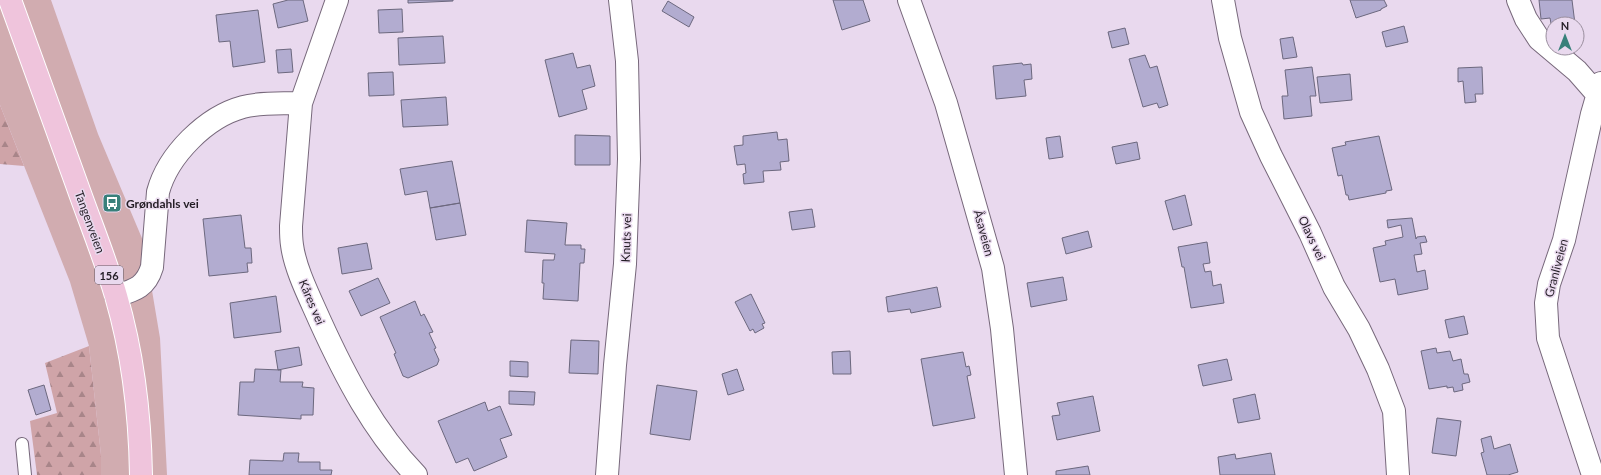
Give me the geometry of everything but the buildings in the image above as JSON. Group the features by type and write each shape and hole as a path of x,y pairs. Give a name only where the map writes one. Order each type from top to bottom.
{"main road":[{"name":"Tangenveien","path":"10,0 91,222 116,296 130,359 137,404 141,475"}],"street":[{"path":"116,296 142,286 149,278 155,246 158,192 168,167 191,140 216,118 244,106 301,103 338,0"},
{"name":"Knuts vei","path":"607,475 615,365 625,264 628,159 627,61 620,0"},
{"name":"Åsaveien","path":"909,0 946,103 993,268 1002,329 1016,475"},
{"name":"Olavs vei","path":"1223,0 1230,38 1251,112 1271,156 1310,232 1334,287 1358,329 1378,369 1394,412 1398,475"},
{"path":"1518,0 1526,19 1539,39 1599,89"},
{"name":"Granliveien","path":"1593,475 1548,338 1546,303 1549,284 1564,240 1599,89"},
{"name":"Kåres vei","path":"301,103 291,226 292,245 296,262 311,301 337,359 404,471"}],"lane":[{"path":"22,444 25,475"}],"shaded area":[{"path":"0,0 51,0 98,134 144,243 160,338 167,475 101,475 101,455 89,346 70,282 0,105"}],"green space":[{"path":"0,105 24,166 0,164"},
{"path":"89,346 101,455 101,475 37,475 30,421 57,413 45,363"}],"place":[{"name":"Grøndahls vei","path":"112,203"}]}
